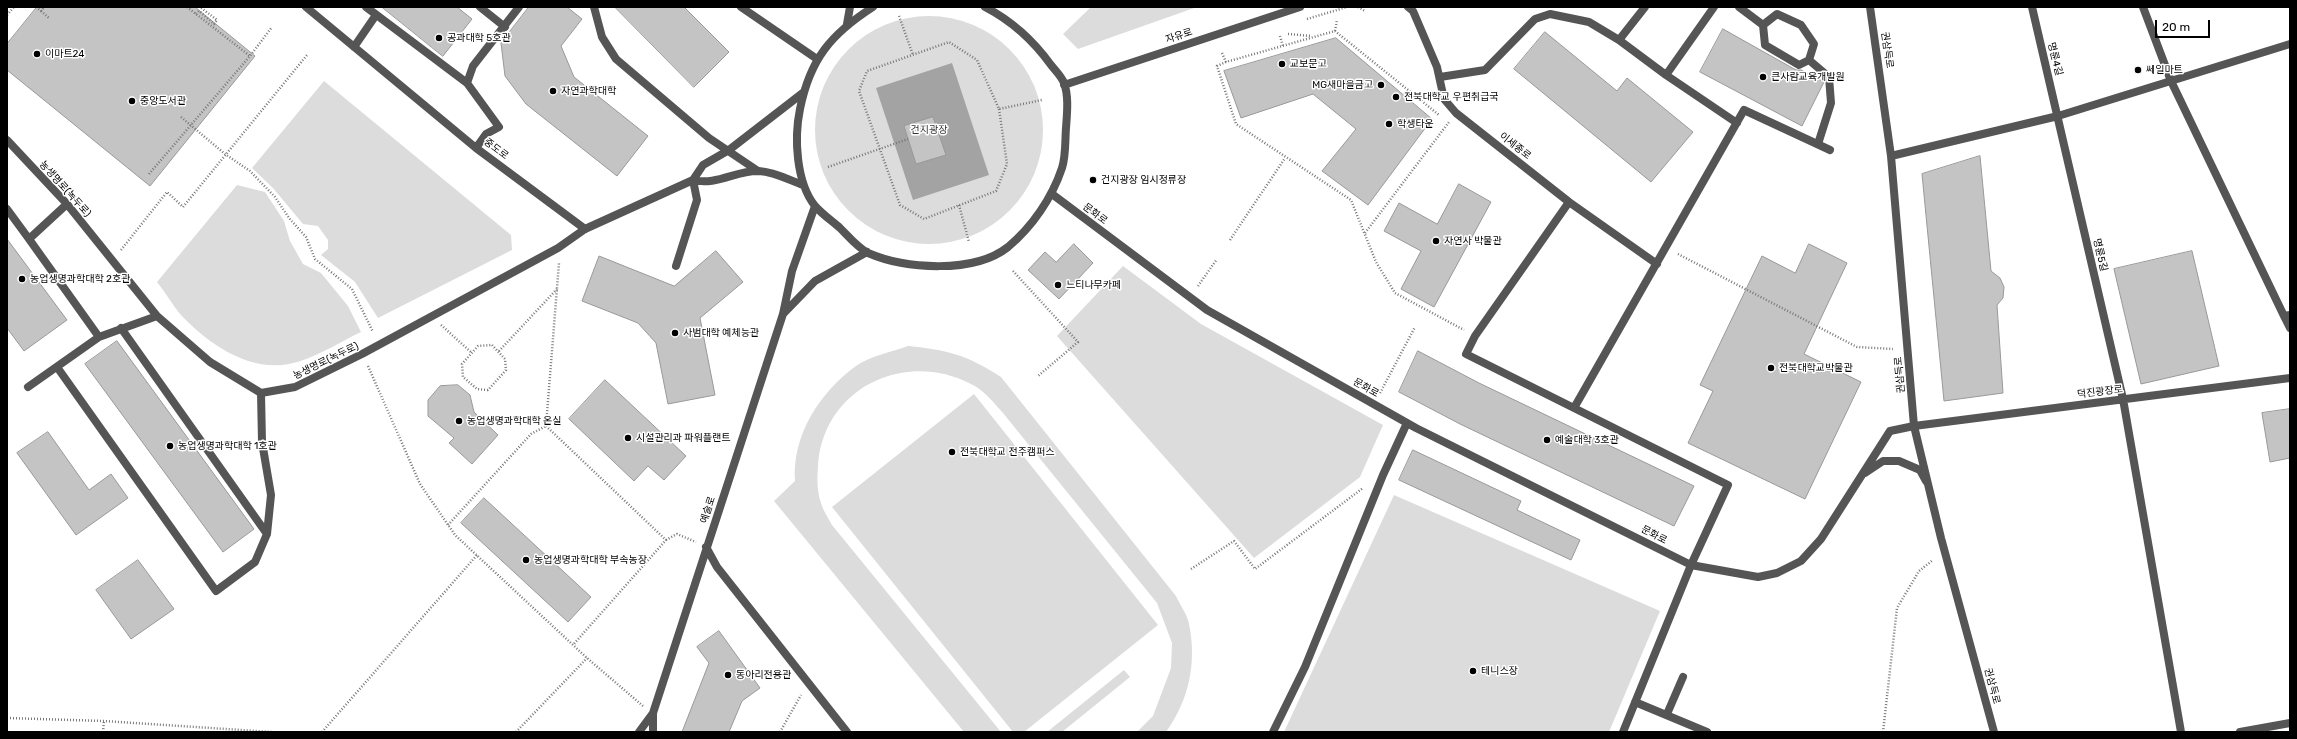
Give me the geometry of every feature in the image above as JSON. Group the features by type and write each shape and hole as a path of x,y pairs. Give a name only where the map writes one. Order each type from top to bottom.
{"street":[{"name":"중도로","path":"306,7 476,148 585,229"},
{"path":"366,7 467,83 499,127 486,134 476,148"},
{"path":"480,7 505,27"},
{"path":"467,83 473,66 505,27 519,7"},
{"path":"594,7 602,38 616,59 709,138 729,150 758,171"},
{"path":"741,7 817,60"},
{"path":"847,24 850,7"},
{"path":"873,7 847,24 817,60 804,92 798,119 798,148 804,185 815,206 867,252 906,263 932,268 955,266 986,258 1007,248 1034,221 1052,194 1063,166 1067,102 1064,85 1034,42 1001,15 985,7"},
{"name":"자유로","path":"1064,85 1300,7"},
{"name":"이세종로","path":"1408,7 1413,11 1440,77 1444,99 1456,112 1569,202 1657,264"},
{"path":"1619,40 1645,7"},
{"path":"1666,75 1714,7"},
{"path":"1739,7 1763,25 1765,45 1799,65 1809,60 1814,44 1801,25 1777,14 1763,25"},
{"name":"권삼득로","path":"1870,7 1891,156 1914,426 1930,487 1941,538 1994,732"},
{"name":"명륜4길","path":"2032,7 2058,116"},
{"path":"2143,7 2171,81 2287,315 2290,328"},
{"path":"1440,77 1485,70 1535,19 1550,14 1589,22 1619,40 1666,75 1737,123"},
{"path":"354,46 376,15"},
{"path":"1891,156 2058,116 2290,44"},
{"path":"1809,60 1829,77 1831,104 1818,144"},
{"path":"585,229 693,180 703,165 729,150 804,92"},
{"path":"1574,408 1744,110 1830,150"},
{"name":"명륜5길","path":"2058,116 2123,399 2181,732"},
{"name":"농생명로(녹두로)","path":"7,140 67,204 157,316 210,362 261,393 296,387 362,354 558,248 585,229"},
{"path":"693,180 704,183 758,171 772,173 804,185"},
{"path":"676,266 697,200 693,180"},
{"name":"문화로","path":"1052,194 1207,310 1408,423 1691,565 1758,578 1777,573 1801,561 1821,539 1863,474"},
{"path":"1569,202 1475,336 1466,354 1728,485 1691,565 1623,732"},
{"path":"29,239 67,204"},
{"name":"예술로","path":"653,732 653,713 783,314 792,271 815,206"},
{"path":"7,209 99,337"},
{"path":"783,314 815,281 867,252"},
{"path":"28,387 99,337 157,316"},
{"path":"121,328 267,534"},
{"path":"57,368 216,592 255,562 267,534 271,495 262,442 261,393"},
{"name":"덕진광장로","path":"1863,474 1890,431 1914,426 2290,378"},
{"path":"1273,732 1305,667 1383,475 1408,423"},
{"path":"1863,474 1883,461 1899,461 1920,470 1930,487"},
{"path":"706,547 717,567 847,732"},
{"path":"1666,714 1683,677"},
{"path":"1635,702 1707,732"},
{"name":"예술로","path":"639,732 653,713"},
{"path":"2240,732 2290,723"}],"path":[{"path":"7,15 14,7"},
{"path":"36,7 49,18"},
{"path":"41,11 44,7"},
{"path":"187,7 250,56"},
{"path":"196,14 199,11 214,24 217,20 200,7"},
{"path":"1358,7 1365,11"},
{"path":"899,16 913,55"},
{"path":"1335,31 1336,20"},
{"path":"149,174 189,125 250,56 272,28"},
{"path":"1335,31 1226,62 1217,66 1236,124 1285,158 1351,200 1376,262 1395,293 1475,336"},
{"path":"1335,31 1448,123"},
{"path":"1288,34 1314,37"},
{"path":"1280,36 1283,46"},
{"path":"949,42 977,60 999,109 1006,164 996,191 924,219 900,205 859,91 867,71 949,42"},
{"path":"1222,53 1226,62"},
{"path":"119,252 167,192 183,207 307,55"},
{"path":"999,109 1042,100"},
{"path":"1364,234 1456,112"},
{"path":"181,118 225,154 250,171 275,197 289,218 306,237 315,259 352,289 373,332"},
{"path":"828,166 908,140"},
{"path":"1230,240 1285,158"},
{"path":"958,205 969,242"},
{"path":"1678,254 1857,347 1893,349"},
{"path":"1194,292 1217,259"},
{"path":"546,426 559,263"},
{"path":"1013,271 1078,342 1038,376"},
{"path":"499,351 557,289"},
{"path":"440,324 472,353"},
{"path":"1380,394 1416,327"},
{"path":"492,345 499,351 505,359 506,370 488,390 477,389 463,377 462,364 478,346 492,345"},
{"path":"362,354 420,484 455,535 587,658 636,701 653,713"},
{"path":"448,525 531,434 546,426"},
{"path":"546,426 666,540"},
{"path":"1191,569 1234,541 1255,569 1369,484"},
{"path":"573,645 666,540 677,534 706,547"},
{"path":"322,732 477,556"},
{"path":"1883,732 1897,608 1919,571 1936,558"},
{"path":"516,732 587,658"},
{"path":"780,732 801,695"},
{"path":"7,718 104,721 272,732"},
{"path":"103,732 104,721"}],"green space":[{"path":"1091,7 1197,7 1078,49 1063,34"},
{"name":"건지광장","path":"929,16 951,18 973,25 992,35 1010,49 1024,67 1034,86 1041,108 1043,130 1041,152 1034,174 1024,193 1010,211 992,225 973,235 951,242 929,244 907,242 885,235 866,225 848,211 834,193 824,174 817,152 815,130 817,108 824,86 834,67 848,49 866,35 885,25 907,18"},
{"path":"324,81 511,235 512,250 378,318 355,282 321,255 328,249 328,240 318,226 303,224 273,188 252,168"},
{"path":"237,185 265,192 284,221 290,241 303,264 321,273 348,306 361,332 326,350 298,362 274,365 258,364 229,353 216,345 180,314 157,282"},
{"path":"1123,266 1201,324 1383,425 1360,477 1254,558 1057,336"},
{"path":"908,346 935,349 957,355 978,363 1001,377 1176,596 1189,624 1192,653 1191,667 1189,681 1180,707 1166,732 1137,732 1153,716 1171,668 1172,643 1157,603 1003,413 988,397 971,384 945,374 919,371 894,374 871,383 851,397 834,416 823,440 817,476 822,506 832,525 1001,732 964,732 774,501 795,481 795,464 803,431 820,402 831,388 856,366 874,357"},
{"path":"974,394 1158,625 1024,732 1013,732 832,507"},
{"name":"테니스장","path":"1394,495 1660,611 1609,732 1284,732"},
{"path":"1124,670 1130,677 1062,732 1047,732"}],"shaded area":[{"path":"952,63 989,175 913,200 876,88"}],"building":[{"name":"중앙도서관","path":"37,7 195,7 255,56 150,186 7,70 7,44"},
{"name":"공과대학 5호관","path":"382,7 457,7 472,19 443,56"},
{"name":"자연과학대학","path":"529,7 567,7 582,19 561,46 574,77 648,136 617,176 526,104 505,76 501,43"},
{"path":"615,7 684,7 729,52 694,87"},
{"name":"큰사람교육개발원","path":"1723,29 1796,70 1801,70 1824,82 1802,126 1700,72"},
{"path":"1545,32 1617,91 1627,78 1693,132 1651,182 1514,69"},
{"name":"학생타운","path":"1336,38 1432,119 1368,205 1322,171 1356,129 1313,94 1241,118 1224,71"},
{"path":"933,117 946,155 916,164 904,126"},
{"path":"1980,156 1991,271 2000,278 2004,287 2003,298 1997,305 2003,393 1944,401 1922,174"},
{"name":"자연사 박물관","path":"1459,184 1491,202 1434,307 1401,289 1421,251 1384,231 1399,203 1437,224"},
{"name":"농업생명과학대학 2호관","path":"7,239 67,320 24,351 7,328"},
{"name":"느티나무카페","path":"1074,244 1093,263 1059,299 1028,270 1045,252 1056,262"},
{"name":"전북대학교박물관","path":"1809,244 1847,263 1804,354 1861,382 1805,499 1688,443 1713,391 1700,385 1762,256 1795,273"},
{"name":"사범대학 예체능관","path":"716,251 743,282 700,318 715,395 668,404 656,343 638,323 582,301 599,256 674,286"},
{"path":"2192,251 2219,366 2141,384 2114,269"},
{"name":"농업생명과학대학 1호관","path":"117,341 254,529 223,552 85,364"},
{"name":"예술대학 3호관","path":"1418,351 1479,383 1694,486 1674,526 1460,424 1399,392"},
{"name":"시설관리과 파워플랜트","path":"605,380 686,456 664,480 648,466 634,481 569,419"},
{"name":"농업생명과학대학 온실","path":"458,385 470,395 474,412 498,435 472,464 449,443 454,438 428,416 428,400 440,386"},
{"path":"2290,409 2290,458 2270,462 2262,413"},
{"path":"48,432 89,490 111,474 128,498 76,535 17,453"},
{"path":"1413,450 1521,501 1517,510 1580,540 1571,560 1399,480"},
{"name":"농업생명과학대학 부속농장","path":"484,498 591,597 568,622 461,523"},
{"path":"138,560 174,609 131,639 96,590"},
{"name":"동아리전용관","path":"719,631 760,688 742,701 729,732 682,732 709,663 697,647"}],"place":[{"name":"공과대학 5호관","path":"439,38"},
{"name":"이마트24","path":"37,54"},
{"name":"교보문고","path":"1282,64"},
{"name":"쎄일마트","path":"2138,70"},
{"name":"큰사람교육개발원","path":"1763,77"},
{"name":"MG새마을금고","path":"1381,85"},
{"name":"자연과학대학","path":"553,91"},
{"name":"전북대학교 우편취급국","path":"1396,97"},
{"name":"중앙도서관","path":"132,101"},
{"name":"학생타운","path":"1389,124"},
{"name":"건지광장 임시정류장","path":"1093,180"},
{"name":"자연사 박물관","path":"1436,241"},
{"name":"농업생명과학대학 2호관","path":"22,279"},
{"name":"느티나무카페","path":"1058,285"},
{"name":"사범대학 예체능관","path":"675,333"},
{"name":"전북대학교박물관","path":"1771,368"},
{"name":"농업생명과학대학 온실","path":"459,421"},
{"name":"시설관리과 파워플랜트","path":"628,438"},
{"name":"예술대학 3호관","path":"1547,440"},
{"name":"농업생명과학대학 1호관","path":"170,446"},
{"name":"전북대학교 전주캠퍼스","path":"952,452"},
{"name":"농업생명과학대학 부속농장","path":"526,560"},
{"name":"테니스장","path":"1473,671"},
{"name":"동아리전용관","path":"728,675"}]}
